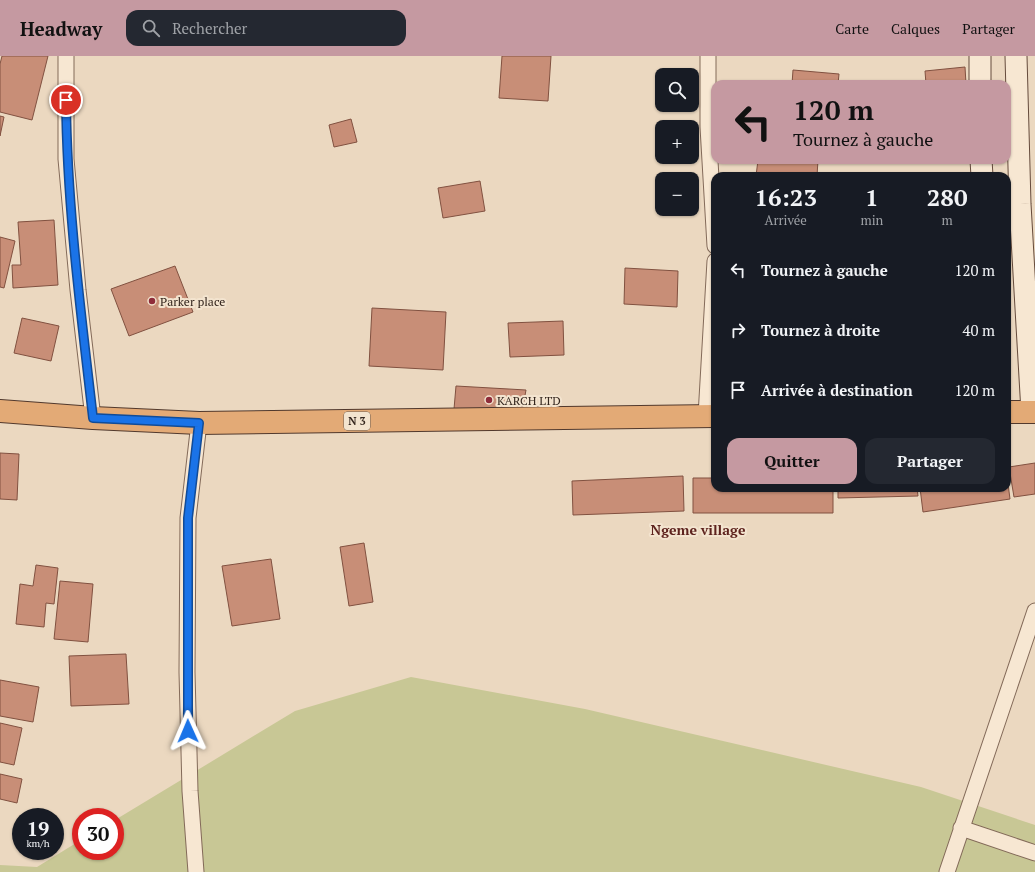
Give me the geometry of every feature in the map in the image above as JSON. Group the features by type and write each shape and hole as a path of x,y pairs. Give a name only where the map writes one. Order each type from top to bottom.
{"highway":[{"name":"N 3","path":"0,411 93,418 199,423 710,416"},
{"path":"1011,412 1034,412"}],"main road":[{"path":"980,56 980,80"},
{"path":"1016,56 1020,204 1034,412"}],"street":[{"path":"66,56 66,159 78,290 93,418"},
{"path":"708,56 708,127 711,178"},
{"path":"710,416 711,385"},
{"path":"196,872 190,791 187,672 188,518 199,423"},
{"path":"947,872 1033,618"},
{"path":"961,828 1035,854"}],"shaded area":[{"path":"411,677 585,709 921,787 1035,825 1035,872 0,872 0,865 37,867 48,860 64,860 64,850 72,846 72,860 124,860 124,815 295,711"}],"building":[{"path":"2,56 48,56 32,120 0,112 0,64"},
{"path":"502,56 551,56 548,101 499,98"},
{"path":"965,67 966,80 926,80 925,71"},
{"path":"793,70 839,74 838,80 792,80"},
{"path":"0,116 4,117 0,136"},
{"path":"351,119 357,142 334,147 329,125"},
{"path":"758,164 818,164 817,172 756,172"},
{"path":"480,181 485,211 443,218 438,188"},
{"path":"54,220 58,285 13,288 12,265 21,265 18,222"},
{"path":"0,237 15,241 4,288 0,287"},
{"name":"Parker place","path":"175,266 193,312 129,336 111,289"},
{"path":"625,268 678,271 677,307 624,304"},
{"path":"372,308 446,312 443,370 369,366"},
{"path":"22,318 59,326 51,361 14,353"},
{"path":"563,321 564,355 510,357 508,323"},
{"name":"KARCH LTD","path":"456,386 526,390 522,412 454,409"},
{"path":"0,453 19,454 17,500 0,499"},
{"path":"1035,463 1035,494 1014,497 1011,479 1011,467"},
{"path":"683,476 684,511 573,515 572,481"},
{"path":"693,478 711,478 711,492 833,492 833,513 693,513"},
{"path":"838,492 918,492 918,496 838,498"},
{"path":"920,492 1009,492 1010,499 923,512"},
{"path":"364,543 373,602 349,606 340,547"},
{"path":"271,559 280,619 232,626 222,566"},
{"path":"36,565 58,568 54,604 46,603 44,627 16,624 20,584 33,586"},
{"path":"60,581 93,584 88,642 54,639"},
{"path":"126,654 129,704 71,706 69,656"},
{"path":"0,680 39,687 33,722 0,716"},
{"path":"0,723 22,728 14,765 0,762"},
{"path":"0,774 22,779 17,803 0,799"}],"place":[{"name":"Parker place","path":"152,301"},
{"name":"KARCH LTD","path":"489,400"}],"district":[{"name":"Ngeme village","path":"698,529"}],"route":[{"path":"66,100 66,159 78,290 93,418 199,423 188,518 188,731"}]}
